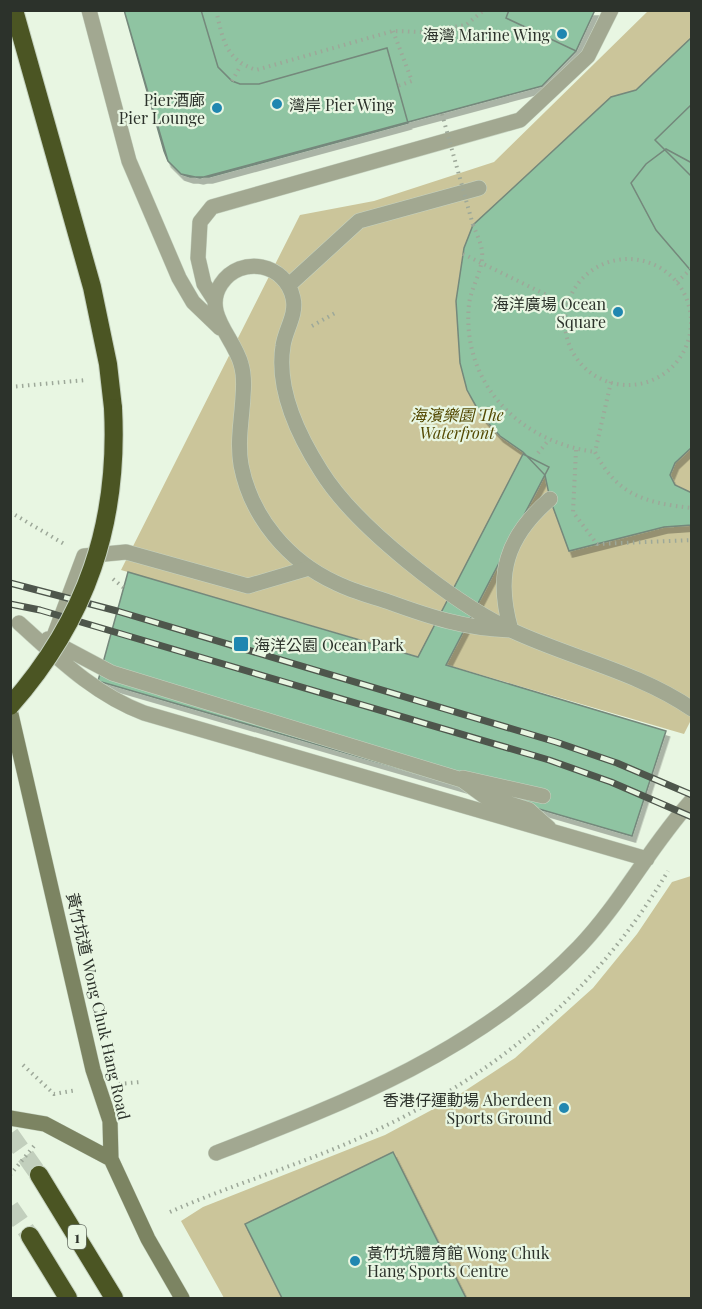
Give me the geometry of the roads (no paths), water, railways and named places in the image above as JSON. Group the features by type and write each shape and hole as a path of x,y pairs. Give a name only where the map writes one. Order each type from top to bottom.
{"highway":[{"path":"11,718 67,630 93,568 112,484 113,408 108,364 92,287 14,10"},
{"name":"1","path":"39,1175 114,1299"},
{"path":"30,1236 68,1299"}],"main road":[{"name":"黃竹坑道 Wong Chuk Hang Road","path":"11,718 93,1070 110,1121 111,1159 148,1239 182,1299"},
{"path":"10,1118 45,1124 111,1159"}],"street":[{"path":"89,10 129,161 178,278 193,302 224,332"},
{"path":"215,301 204,284 198,258 200,222 212,207 520,120 588,56 611,10"},
{"path":"289,285 359,221 479,188"},
{"path":"511,630 478,630 449,623 337,584 309,568 284,548 265,523 250,495 241,464 240,442 244,382 241,364 216,317 215,301 220,285 231,273 246,266 262,266 278,272 289,285 294,300 282,355 286,395 295,423 323,474 361,518 417,567 511,630 658,689 692,709"},
{"path":"511,630 504,606 503,582 507,558 517,535 531,515 550,499"},
{"path":"52,641 84,556 126,552 248,586 309,568"},
{"path":"15,620 112,673 462,780 484,796 529,810 554,832"},
{"path":"15,620 89,684 124,706 647,859"},
{"path":"658,689 692,694"},
{"path":"428,770 543,796"},
{"path":"216,1153 334,1105 393,1078 478,1033 549,977 580,946 610,911 692,800"}],"tunnel":[{"path":"10,1134 39,1175"},
{"path":"10,1207 30,1236"}],"railway":[{"path":"10,583 117,611 556,742 617,763 692,795"},
{"path":"10,604 40,610 549,760 611,782 692,817"}],"place":[{"name":"海灣 Marine Wing","path":"562,34"},
{"name":"灣岸 Pier Wing","path":"277,104"},
{"name":"Pier酒廊 Pier Lounge","path":"217,108"},
{"name":"海洋廣場 Ocean Square","path":"618,312"},
{"name":"海洋公園 Ocean Park","path":"241,644"},
{"name":"香港仔運動場 Aberdeen Sports Ground","path":"564,1108"},
{"name":"黃竹坑體育館 Wong Chuk Hang Sports Centre","path":"355,1261"}],"park label":[{"name":"海濱樂園 The Waterfront","path":"457,423"}]}
